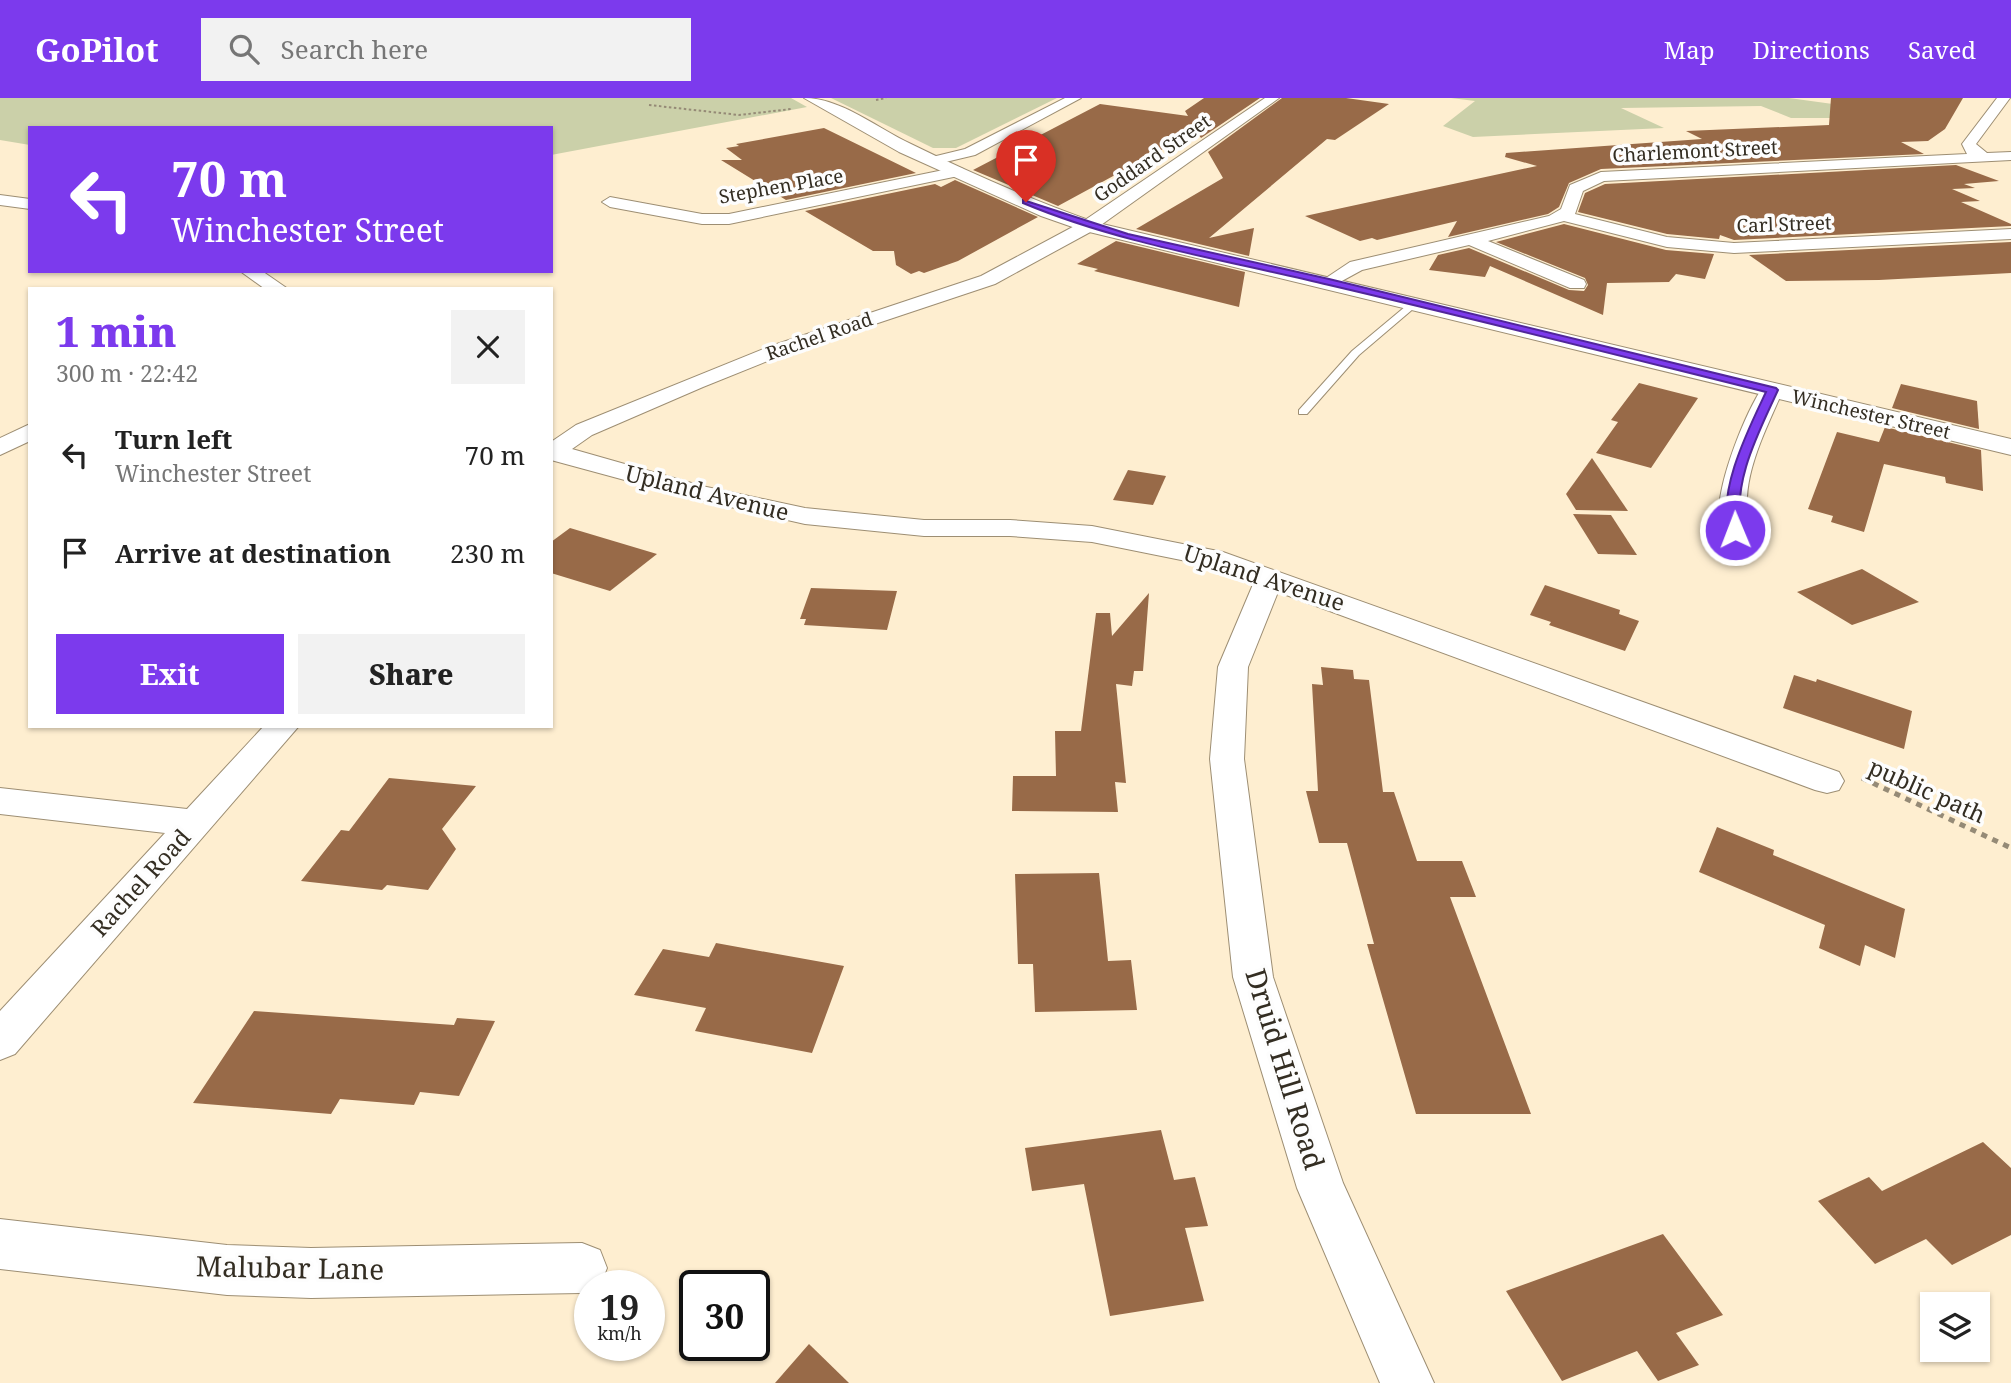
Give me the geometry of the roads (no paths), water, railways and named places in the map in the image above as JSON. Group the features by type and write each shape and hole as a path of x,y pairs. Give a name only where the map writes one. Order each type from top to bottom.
{"street":[{"path":"933,161 973,151 1075,98"},
{"name":"Goddard Street","path":"1088,226 1273,98"},
{"path":"1986,158 1971,150 1969,144 2004,98"},
{"name":"Winchester Street","path":"818,102 933,161 1048,212 1088,226 2011,447"},
{"name":"Charlemont Street","path":"1562,216 1571,207 1576,188 1601,177 2011,156"},
{"name":"Stephen Place","path":"610,202 702,219 727,219 958,172"},
{"path":"0,200 28,204"},
{"path":"1329,282 1356,266 1545,223 1562,216"},
{"name":"Carl Street","path":"1562,216 1667,242 1724,248 2011,234"},
{"name":"Rachel Road","path":"553,452 584,430 695,382 778,350 988,280 1088,226"},
{"path":"1472,240 1577,284"},
{"path":"252,273 276,287"},
{"path":"1741,545 1732,513 1738,478 1753,433 1772,390"},
{"path":"0,448 28,432"},
{"name":"Upland Avenue","path":"553,452 700,494 805,516 924,528 1010,528 1092,534 1213,558 1827,782"},
{"name":"Druid Hill Road","path":"1270,577 1233,667 1227,759 1253,977 1321,1188 1406,1383"},
{"name":"Rachel Road","path":"0,1041 281,728"},
{"path":"0,801 194,823"},
{"name":"Malubar Lane","path":"0,1244 227,1270 311,1273 582,1268"}],"lane":[{"path":"1303,412 1357,349 1415,303"}]}
